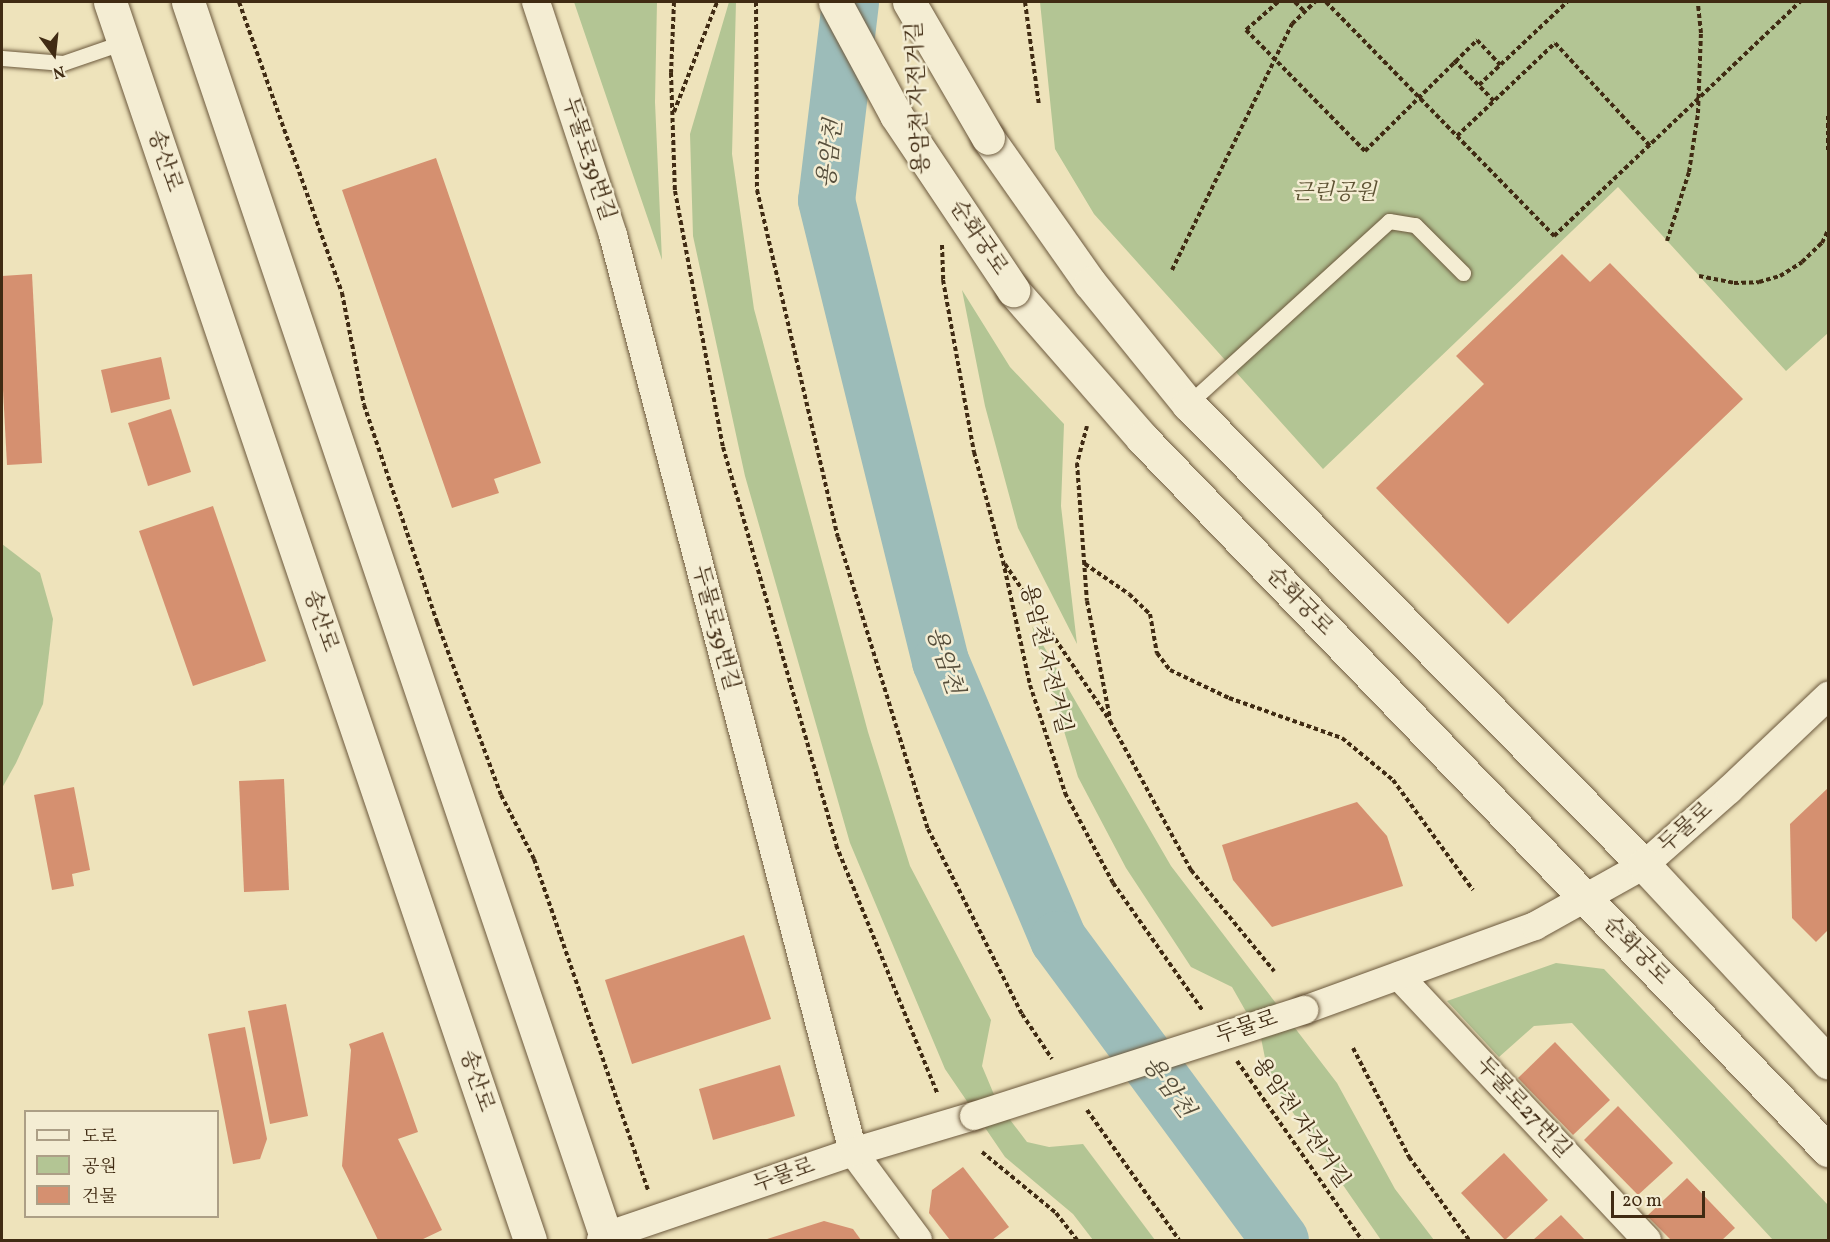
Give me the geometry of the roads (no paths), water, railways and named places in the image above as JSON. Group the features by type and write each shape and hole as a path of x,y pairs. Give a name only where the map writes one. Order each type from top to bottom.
{"street":[{"name":"송산로","path":"110,2 530,1240"},
{"path":"188,2 605,1239"},
{"name":"두물로39번길","path":"536,2 613,235 853,1152 918,1240"},
{"name":"순화궁로","path":"835,2 896,115 1013,290 1100,392 1828,1150"},
{"path":"909,2 987,138 1090,283 1188,404 1644,865 1828,1062"},
{"name":"두물로","path":"605,1239 853,1152 974,1116 1304,1010 1536,926 1644,865 1729,790 1828,696"},
{"name":"두물로27번길","path":"1399,976 1647,1240"}],"lane":[{"path":"2,58 63,63 124,42"},
{"path":"1188,404 1389,221 1415,225 1463,273"}],"waterway":[{"name":"용암천","path":"850,2 826,200 940,661 1058,939 1280,1240"}],"park label":[{"name":"근린공원","path":"1334,194"}]}
